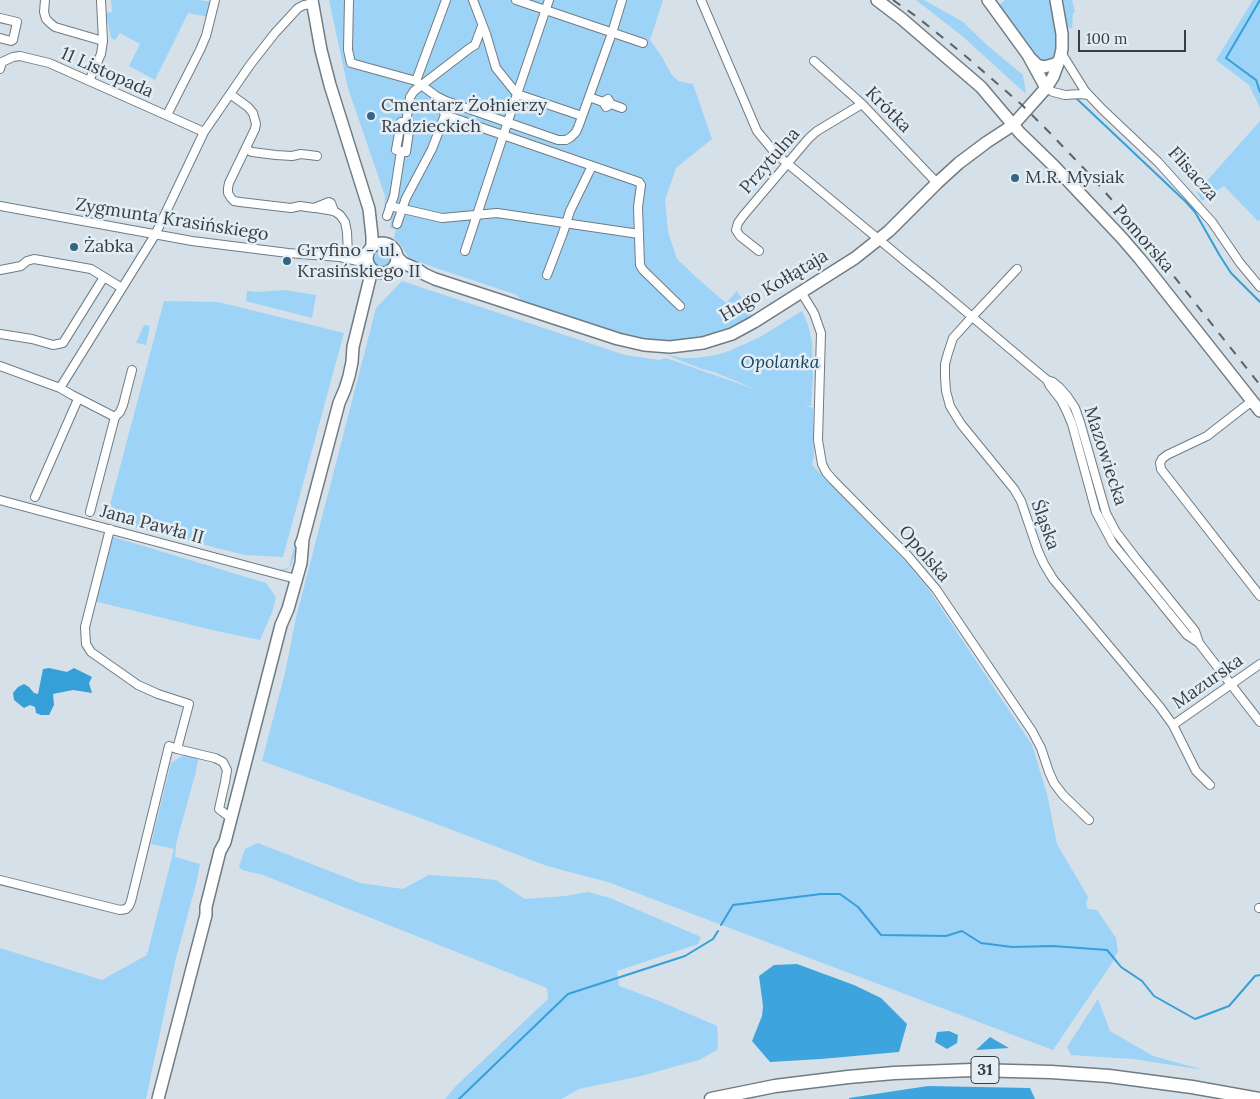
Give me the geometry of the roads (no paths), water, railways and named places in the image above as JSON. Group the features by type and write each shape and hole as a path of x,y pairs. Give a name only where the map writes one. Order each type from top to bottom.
{"main road":[{"name":"31","path":"711,1099 775,1086 848,1077 972,1070 1109,1076 1145,1080 1259,1099"}],"street":[{"path":"45,0 44,12 46,19 50,23 103,41"},
{"name":"11 Listopada","path":"89,81 101,54 103,41 102,0"},
{"path":"167,115 206,36 215,0"},
{"path":"349,0 348,50 351,62 419,83 446,101 558,140 566,140 576,132 622,0"},
{"path":"387,216 394,196 401,151 406,152 410,124 406,123 410,97 419,83 446,0"},
{"path":"473,0 496,68 517,94 582,116"},
{"path":"516,0 643,43"},
{"path":"465,251 549,0"},
{"name":"Mazowiecka","path":"701,0 757,131 776,154 1047,380 1061,400 1072,424 1096,512 1104,530 1113,544 1187,635 1199,643 1260,722"},
{"name":"Pomorska","path":"877,0 902,18 981,87 1027,140 1054,166 1131,249 1260,411"},
{"path":"988,0 1036,64 1041,66 1051,65 1061,57"},
{"name":"Flisacza","path":"1014,125 1046,88 1061,57 1062,34 1056,0"},
{"path":"60,388 155,235 204,132 250,65 275,33 298,8 312,2 330,85 369,210 372,236 371,249 367,258 371,275 353,347 346,360 342,374 338,395 339,402 303,539 302,554 293,578 288,609 281,625 273,654 225,842 220,850 206,907 206,915 158,1099"},
{"path":"0,18 17,22 11,41 0,38"},
{"path":"419,83 475,46 482,26"},
{"path":"1028,55 1046,88 1053,92 1088,95"},
{"name":"11 Listopada","path":"1,64 20,56 49,63 204,132"},
{"name":"Flisacza","path":"1061,57 1088,95 1164,168 1212,222 1240,263 1260,287"},
{"name":"Krótka","path":"814,61 862,104 937,183"},
{"path":"230,94 253,113 256,124 228,188 231,198 234,201 290,208 300,206 314,208 329,202 331,203 334,211 340,214 345,222 347,232 344,256"},
{"path":"589,97 622,108"},
{"path":"396,224 406,198 432,149 445,115 443,110 446,101"},
{"name":"Przytulna","path":"759,250 740,236 736,230 738,223 809,138 817,131 862,104"},
{"path":"445,115 639,182 641,185 638,207 640,265 680,306"},
{"name":"Hugo Kołłątaja","path":"387,271 397,269 424,274 618,339 644,345 670,347 703,343 732,334 754,322 856,258 879,240 937,183 976,150 1014,125"},
{"path":"246,149 252,152 292,156 301,154 317,156"},
{"path":"547,275 570,211 592,166"},
{"name":"Zygmunta Krasińskiego","path":"0,206 217,245 344,256 363,253 371,249"},
{"path":"390,206 442,218 497,213 639,234"},
{"path":"365,304 379,277 395,264 396,256 393,249 381,238 369,210"},
{"path":"371,249 378,244 387,244"},
{"name":"Zygmunta Krasińskiego","path":"344,256 370,266"},
{"name":"Hugo Kołłątaja","path":"396,256 400,261 424,274"},
{"path":"0,270 21,266 27,261 34,259 91,269 122,288"},
{"path":"370,266 377,272 387,271"},
{"name":"Śląska","path":"1017,269 953,338 945,364 946,392 950,406 961,424 1014,489 1021,501 1038,551 1053,579 1160,707 1173,725 1196,771 1210,785"},
{"path":"0,334 32,339 53,345 63,343 104,277"},
{"name":"Opolska","path":"801,292 814,313 821,332 818,440 822,464 826,472 908,556 936,589 1032,731 1041,748 1054,782 1063,795 1089,820"},
{"path":"0,366 60,388 115,417"},
{"path":"90,512 115,417 123,405 132,370"},
{"path":"35,497 78,399"},
{"path":"1252,401 1207,436 1167,455 1160,464 1164,473 1260,596"},
{"name":"Jana Pawła II","path":"0,500 293,578"},
{"path":"110,529 85,627 86,644 91,652 138,685 189,704 177,748"},
{"name":"Mazurska","path":"1173,725 1260,664"},
{"path":"0,880 120,910 126,909 132,901 168,746 215,758 223,762 227,770 226,782 219,809 231,818"}],"waterway":[{"path":"1260,0 1226,58 1256,80 1260,92"},
{"path":"1077,99 1186,202 1195,212 1231,273 1260,302"},
{"path":"721,925 733,905 821,894 840,894 858,907 881,935 946,936 962,931 981,943 1012,947 1053,946 1107,950 1117,962"},
{"path":"459,1099 568,994 685,956 713,939 718,931"},
{"path":"1117,962 1121,967 1142,981 1154,996 1195,1019 1229,1006 1255,976 1260,975"}],"railway":[{"path":"893,0 962,53 1022,105 1092,177 1131,222 1260,385"}],"place":[{"name":"Cmentarz Żołnierzy Radzieckich","path":"371,116"},
{"name":"M.R. Mysiak","path":"1015,178"},
{"name":"Żabka","path":"74,247"},
{"name":"Gryfino - ul. Krasińskiego II","path":"287,261"}],"park label":[{"name":"Opolanka","path":"780,363"}]}
